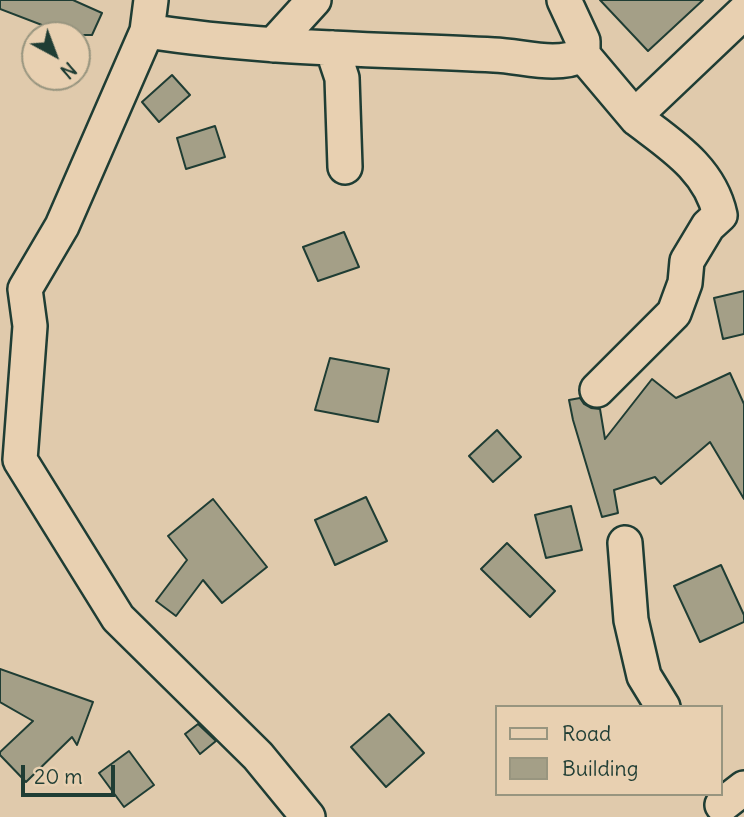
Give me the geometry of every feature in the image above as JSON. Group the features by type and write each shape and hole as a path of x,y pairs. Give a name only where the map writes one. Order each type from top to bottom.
{"street":[{"path":"273,46 314,0"},
{"path":"564,0 583,41 583,55 637,119 695,165 718,202 720,215 708,226 687,261 685,283 674,313 597,390"},
{"path":"637,119 643,108 744,12"},
{"path":"308,817 258,756 118,618 20,460 30,326 25,289 62,226 149,16 197,39 273,46 496,55 550,61 570,61 583,55"},
{"path":"332,48 342,78 345,167"},
{"path":"625,543 631,620 645,676 662,705"}],"building":[{"path":"0,0 73,0 102,13 91,35 91,21 31,21 0,9"},
{"path":"600,0 703,0 648,51"},
{"path":"172,75 190,95 159,122 142,102"},
{"path":"215,126 225,157 186,169 177,138"},
{"path":"344,232 359,267 318,281 303,247"},
{"path":"744,291 744,334 723,339 714,298"},
{"path":"330,358 389,369 378,422 315,410"},
{"path":"730,373 744,404 744,499 710,442 661,484 655,477 614,490 618,513 602,517 569,400 580,398 591,408 600,409 605,439 652,379 676,398"},
{"path":"497,430 521,457 493,482 469,456"},
{"path":"366,497 387,541 335,565 315,520"},
{"path":"213,499 267,567 222,603 203,580 176,616 156,601 187,560 168,536"},
{"path":"571,506 582,550 546,558 535,515"},
{"path":"507,543 555,591 530,617 481,569"},
{"path":"721,565 744,615 744,622 700,642 674,586"},
{"path":"0,669 93,702 77,745 72,737 26,782 0,752 33,721 0,702"},
{"path":"389,714 424,753 386,787 351,747"},
{"path":"198,724 216,741 200,754 185,734"},
{"path":"129,751 154,785 124,807 99,773"}]}
